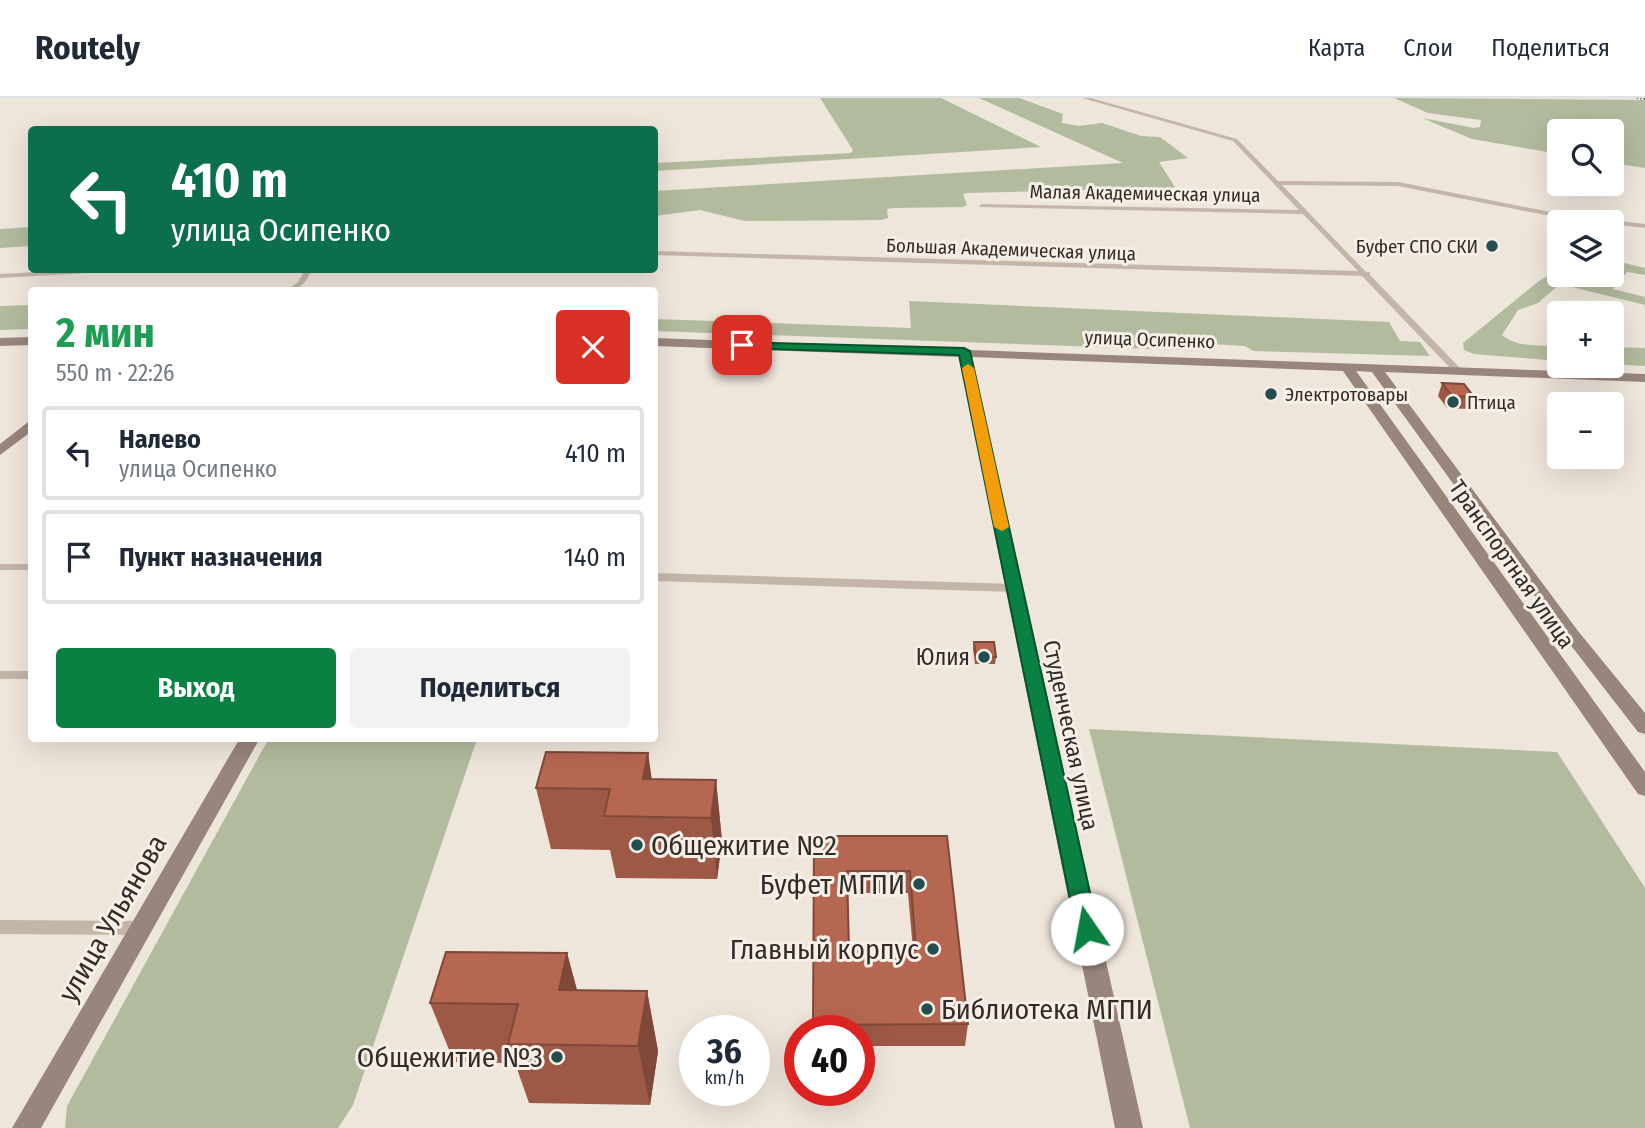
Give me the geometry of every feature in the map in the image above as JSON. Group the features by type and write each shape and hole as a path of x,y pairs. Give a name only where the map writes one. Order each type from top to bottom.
{"street":[{"path":"1085,98 1235,140 1456,369"},
{"path":"1279,183 1398,184 1561,216 1645,226"},
{"name":"Малая Академическая улица","path":"982,206 1306,212"},
{"name":"Большая Академическая улица","path":"658,253 1367,274"},
{"path":"0,276 52,273"},
{"path":"296,287 306,273"},
{"path":"0,342 28,341"},
{"name":"улица Осипенко","path":"658,342 964,351 1645,378"},
{"name":"Студенческая улица","path":"964,351 1129,1128"},
{"name":"Транспортная улица","path":"1345,365 1645,788"},
{"name":"Транспортная улица","path":"1374,366 1572,635 1645,727"},
{"path":"0,450 28,426"},
{"path":"0,567 28,567"},
{"path":"658,577 1014,588"},
{"path":"0,675 28,675"},
{"name":"улица Ульянова","path":"26,1128 248,742"},
{"path":"0,927 141,928"}],"green space":[{"path":"820,98 941,98 1041,147 658,171 658,163 851,153 853,150"},
{"path":"979,98 1019,98 1063,114 1062,123 1079,126 1102,123 1141,136 1160,137 1188,158 1159,162 1175,187 967,193 963,194 967,205 963,207 893,208 887,209 888,218 881,220 745,221 700,210 658,216 658,191 1123,163"},
{"path":"1394,98 1645,100 1645,168 1624,165 1624,119 1547,119 1547,152 1472,139 1422,118 1474,128 1480,127 1481,120 1428,113"},
{"path":"28,227 28,246 0,248 0,229"},
{"path":"1624,263 1645,268 1645,275 1627,272 1624,276"},
{"path":"1547,276 1547,287 1557,287 1538,303 1518,310 1502,335 1522,344 1547,346 1547,360 1474,354 1464,350 1463,343"},
{"path":"1572,287 1615,287 1613,289 1645,297 1645,305"},
{"path":"909,301 1389,322 1400,341 1420,342 1430,356 1253,351 1245,346 1211,344 1210,351 658,331 658,319 911,328"},
{"path":"28,305 28,329 0,330 0,306"},
{"path":"1624,347 1645,348 1645,366 1624,365"},
{"path":"1089,729 1557,752 1645,888 1645,1128 1190,1128"},
{"path":"267,742 476,742 353,1105 338,1128 65,1128 67,1106"}],"building":[{"path":"1442,383 1464,384 1474,397 1452,396"},
{"path":"974,642 994,642 996,657 976,657"},
{"path":"546,752 648,753 643,779 716,780 711,818 604,816 610,789 536,788"},
{"name":"Главный корпус","path":"814,836 947,836 968,1024 875,1025 875,1015 813,1015","holes":["847,871 910,871 916,950 849,950"]},
{"path":"446,952 567,953 559,990 647,991 638,1046 508,1044 518,1004 430,1003"}],"railway":[{"path":"1637,98 1645,99"}],"slow traffic":[{"path":"968,368 1002,527"}],"place":[{"name":"Буфет СПО СКИ","path":"1492,246"},
{"name":"Электротовары","path":"1271,394"},
{"name":"Птица","path":"1453,402"},
{"name":"Юлия","path":"984,657"},
{"name":"Общежитие №2","path":"637,845"},
{"name":"Буфет МГПИ","path":"919,884"},
{"name":"Главный корпус","path":"933,949"},
{"name":"Библиотека МГПИ","path":"927,1009"},
{"name":"Общежитие №3","path":"557,1057"}],"route":[{"path":"742,345 964,351 1087,929"}]}
